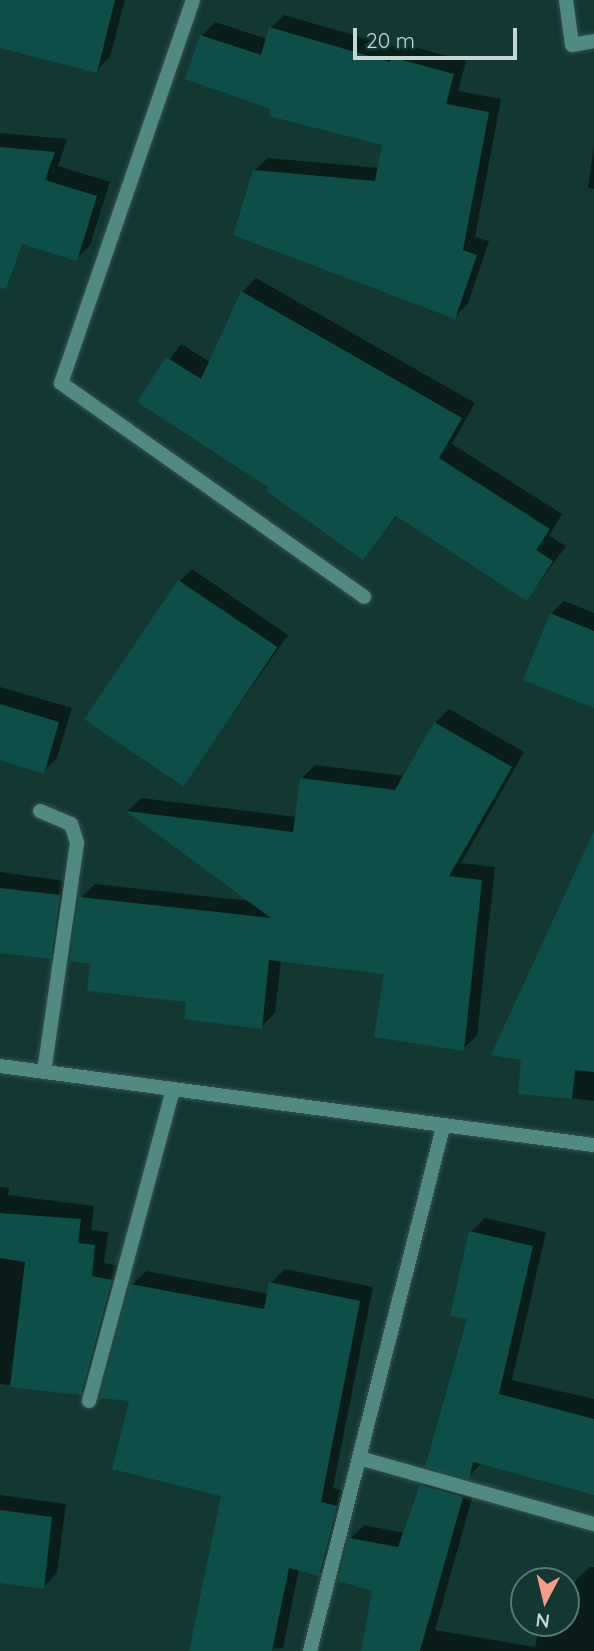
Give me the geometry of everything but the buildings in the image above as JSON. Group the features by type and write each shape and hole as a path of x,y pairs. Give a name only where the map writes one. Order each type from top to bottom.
{"street":[{"path":"193,0 61,383 364,597"},
{"path":"566,0 572,45 594,41"},
{"path":"40,811 71,824 77,843 44,1071"},
{"path":"0,1066 594,1145"},
{"path":"89,1401 173,1089"},
{"path":"310,1651 443,1127"},
{"path":"359,1458 594,1524"}]}
